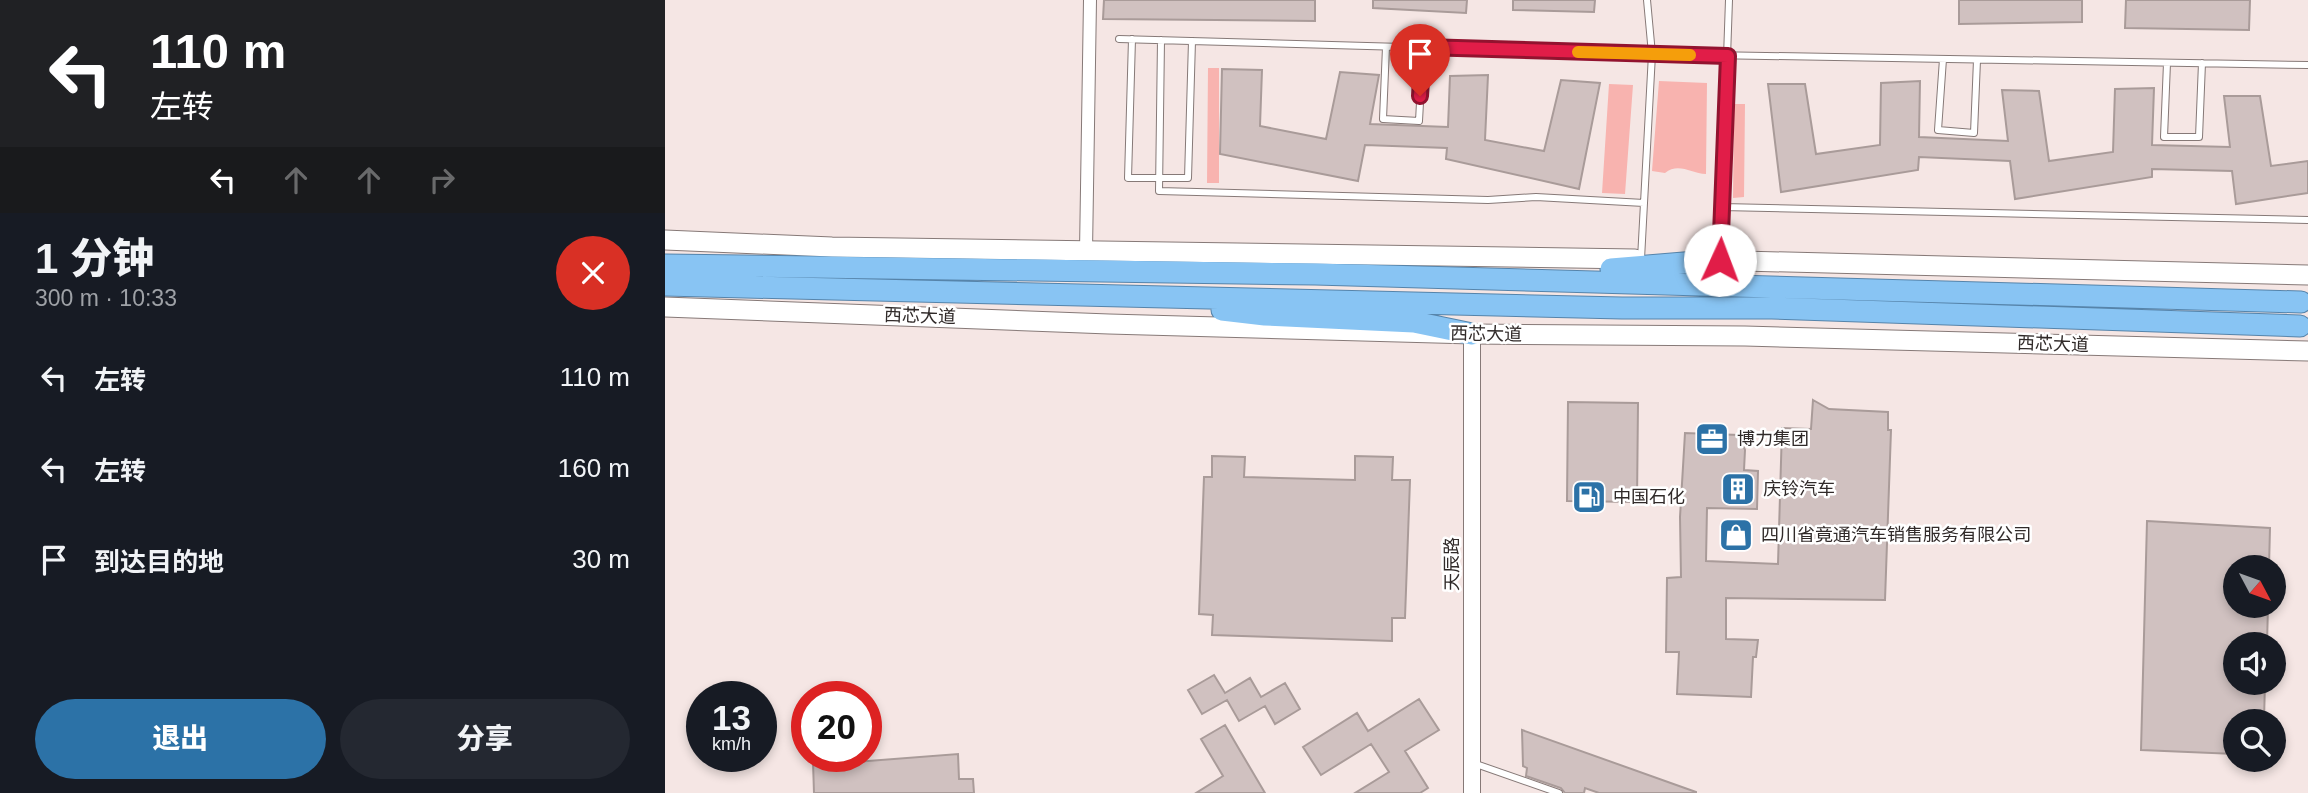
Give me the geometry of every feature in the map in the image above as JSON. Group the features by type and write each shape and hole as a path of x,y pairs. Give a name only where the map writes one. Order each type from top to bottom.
{"highway":[{"path":"1315,274 1463,268 1624,270 1720,260"},
{"path":"665,265 1315,274 2301,302"},
{"name":"西芯大道","path":"665,285 1622,308 1772,308 2300,326"},
{"path":"1077,295 1265,315 1414,322 1472,334"}],"main road":[{"path":"665,240 846,247 1720,260 2308,275"},
{"name":"西芯大道","path":"665,306 1109,324 1472,334 1745,336 2308,351"}],"street":[{"path":"1086,251 1090,0"},
{"name":"天辰路","path":"1472,334 1472,793"}],"lane":[{"path":"1641,259 1652,54 1647,0"},
{"path":"1720,260 1730,0"},
{"path":"1119,39 1728,56 2308,65"},
{"path":"1132,39 1128,178 1188,178 1192,41"},
{"path":"1161,40 1159,191 1488,200 1536,197 1644,203"},
{"path":"1386,47 1383,119 1419,121 1423,47"},
{"path":"1943,59 1938,130 1974,132 1977,60"},
{"path":"2167,63 2164,137 2199,137 2202,63"},
{"path":"1722,207 2308,220"},
{"path":"1471,762 1559,793"}],"shaded area":[{"path":"1208,68 1219,68 1219,183 1207,183"},
{"path":"1659,81 1707,83 1706,174 1680,168 1665,173 1652,171"},
{"path":"1609,84 1633,85 1625,194 1602,193"},
{"path":"1734,104 1745,104 1744,197 1733,198"}],"building":[{"path":"1104,0 1315,0 1315,21 1103,19"},
{"path":"1373,0 1467,0 1466,13 1373,8"},
{"path":"1513,0 1595,0 1594,12 1513,10"},
{"path":"1959,0 2082,0 2082,22 1959,24"},
{"path":"2126,0 2250,0 2249,30 2125,28"},
{"path":"1222,69 1262,70 1260,126 1326,139 1340,72 1379,75 1370,124 1448,127 1450,76 1488,75 1485,140 1544,151 1561,80 1600,83 1579,189 1446,159 1447,148 1365,145 1358,181 1220,154"},
{"path":"1920,81 1919,137 2008,141 2002,90 2039,91 2049,161 2113,152 2115,89 2154,88 2152,145 2230,147 2224,96 2260,96 2271,166 2308,161 2308,193 2236,204 2232,171 2152,169 2152,177 2015,199 2010,161 1919,157 1918,170 1781,192 1768,84 1805,84 1816,154 1880,145 1881,83"},
{"path":"1813,400 1829,409 1888,412 1888,430 1891,430 1885,600 1726,598 1726,639 1758,640 1756,657 1753,657 1751,697 1677,694 1679,652 1666,652 1667,578 1681,577 1680,517 1685,433 1739,435 1745,450 1744,470 1758,471 1757,509 1707,508 1706,561 1778,564 1782,428 1811,429"},
{"path":"1568,402 1638,403 1637,502 1567,501"},
{"path":"1212,456 1245,457 1244,477 1355,480 1355,456 1393,457 1392,480 1410,480 1405,618 1392,618 1392,641 1212,635 1213,615 1199,614 1204,477 1212,477"},
{"path":"2147,521 2270,528 2269,555 2223,555 2223,618 2268,618 2267,632 2223,632 2223,695 2265,695 2264,709 2223,709 2223,753 2141,750"},
{"path":"1214,675 1225,693 1250,678 1261,697 1285,683 1300,709 1275,724 1265,706 1239,721 1227,700 1202,714 1188,690"},
{"path":"1419,699 1439,730 1405,751 1428,788 1420,793 1355,793 1389,772 1371,744 1321,775 1303,747 1357,713 1368,731"},
{"path":"1225,725 1265,793 1196,793 1223,776 1201,739"},
{"path":"1522,730 1696,793 1599,793 1585,788 1584,793 1565,793 1561,788 1526,776 1527,768 1523,766"},
{"path":"958,754 959,779 973,779 974,793 814,793 813,772 882,772 882,760"}],"slow traffic":[{"path":"1578,52 1690,55"}],"place":[{"name":"博力集团","path":"1712,439"},
{"name":"庆铃汽车","path":"1738,489"},
{"name":"中国石化","path":"1589,497"},
{"name":"四川省竟通汽车销售服务有限公司","path":"1736,535"}],"route":[{"path":"1420,96 1423,47 1728,56 1720,260"}]}
